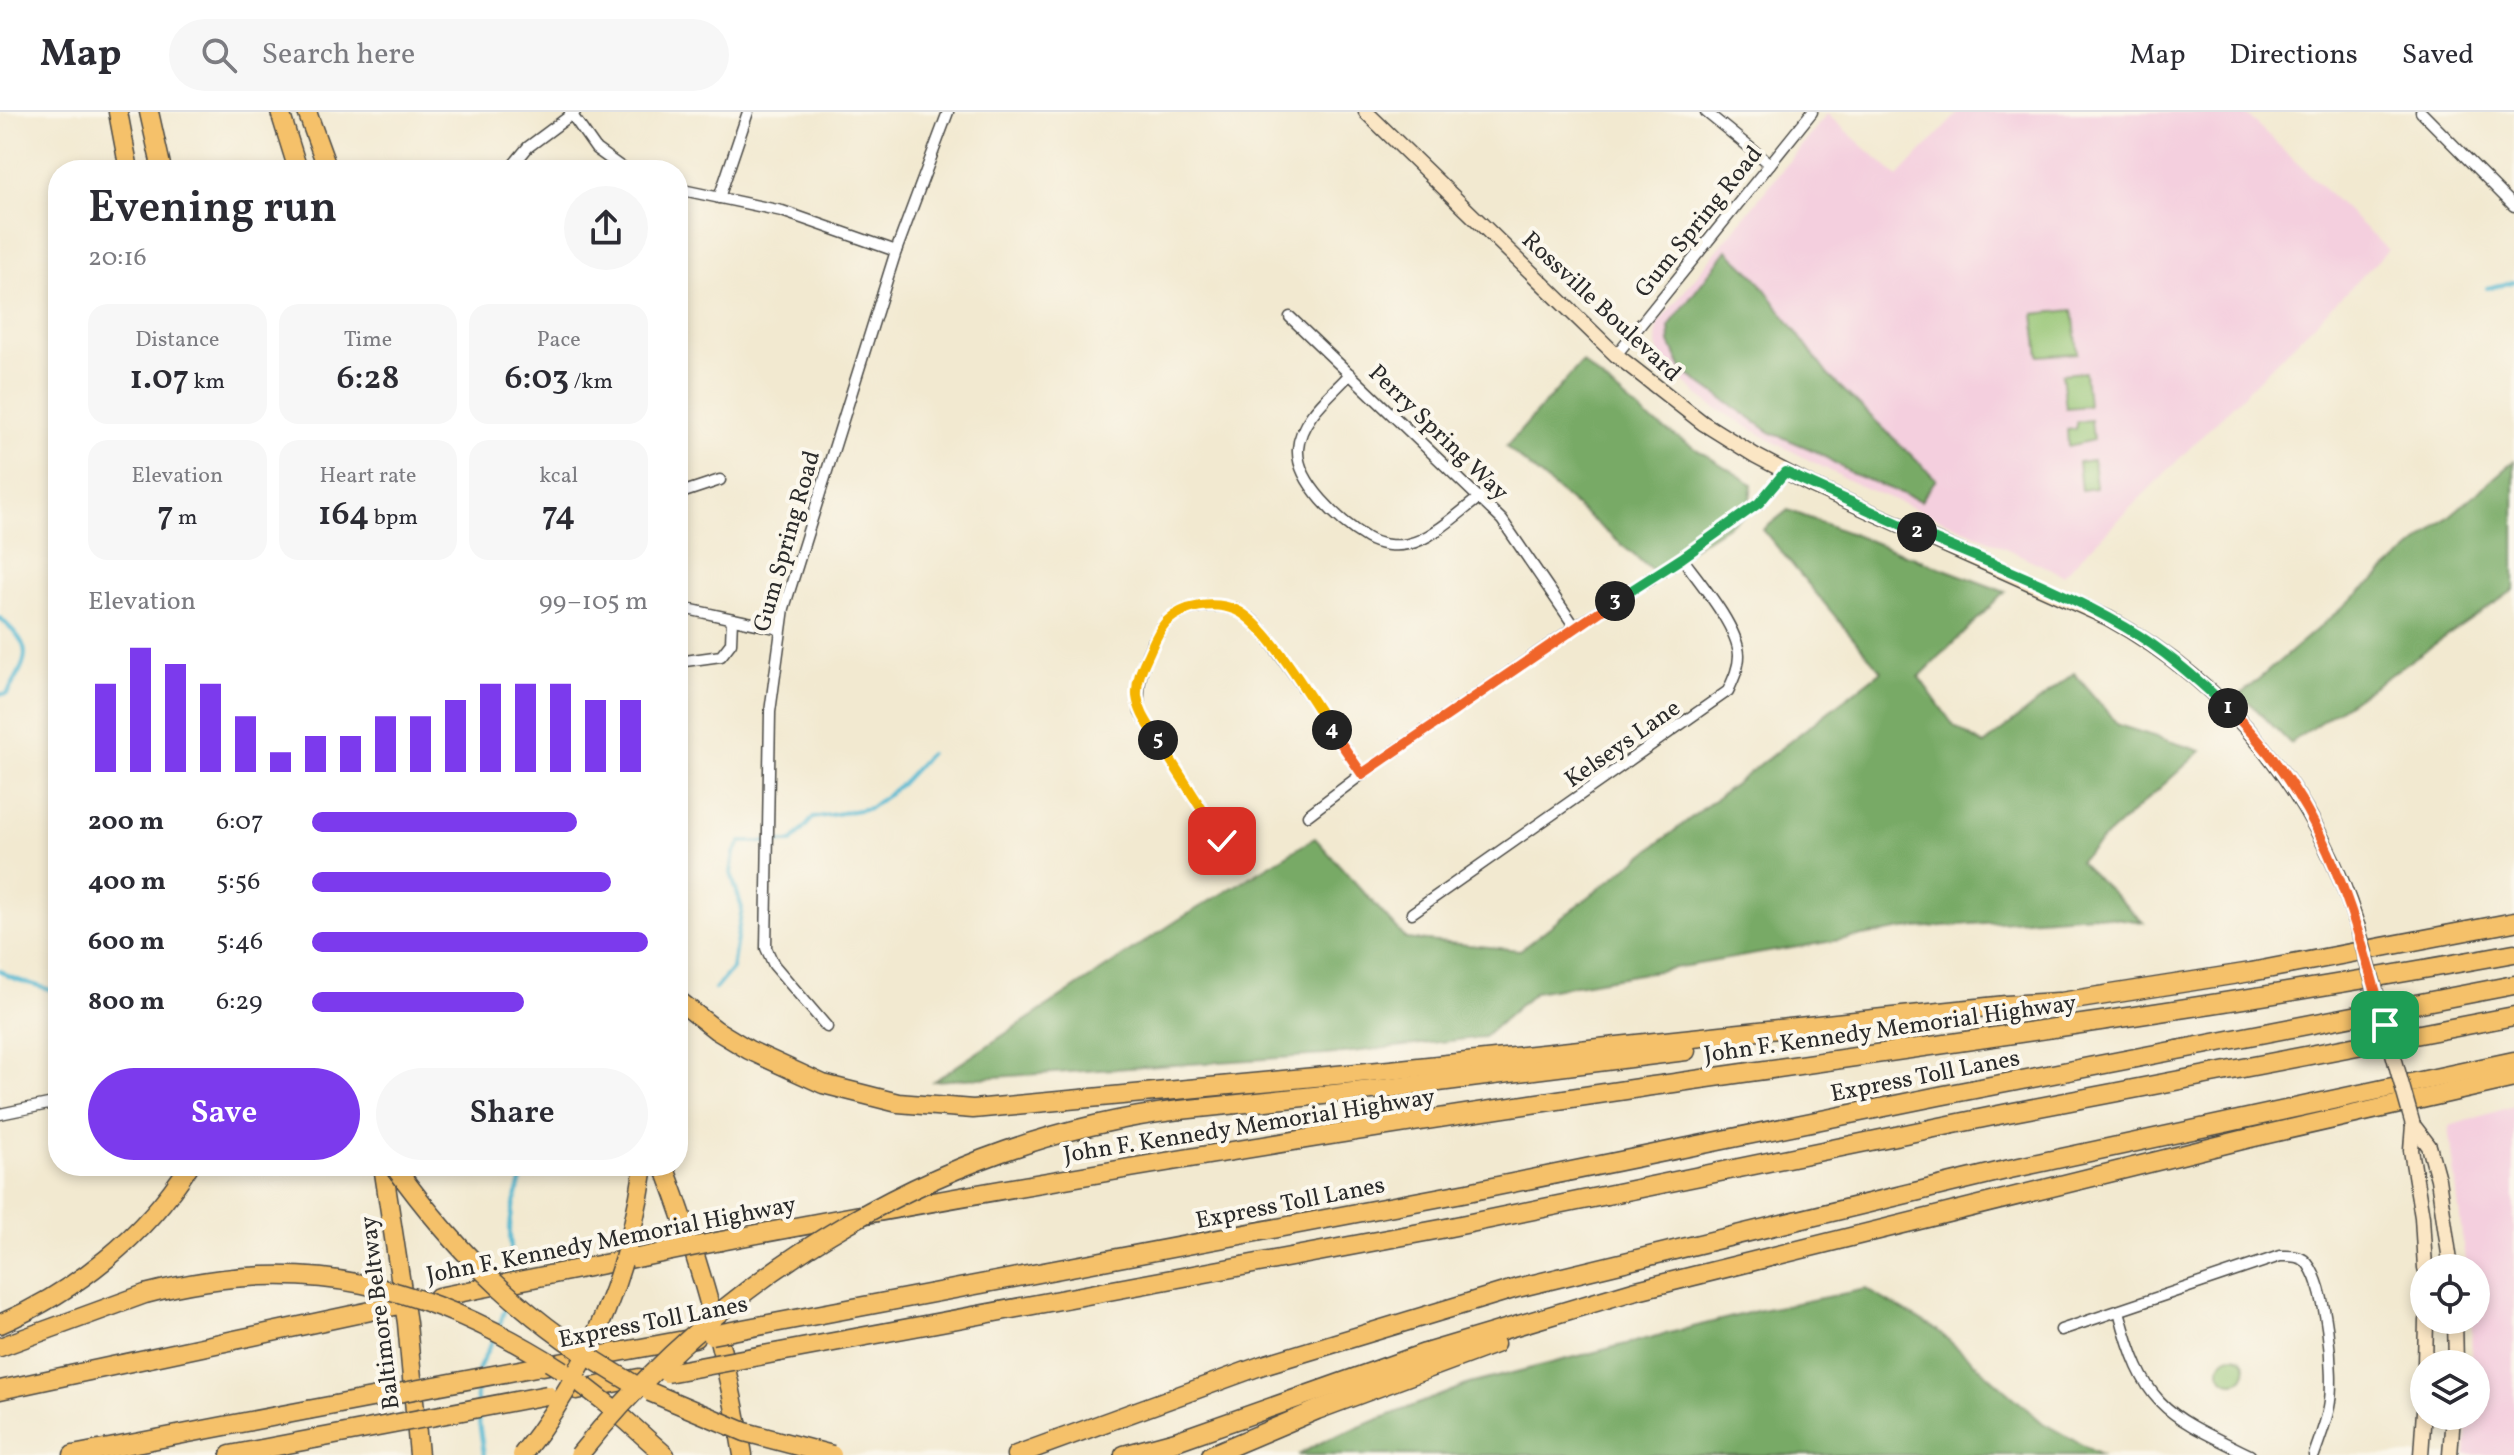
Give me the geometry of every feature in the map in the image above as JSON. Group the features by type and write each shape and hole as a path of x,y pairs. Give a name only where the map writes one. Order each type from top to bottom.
{"highway":[{"path":"118,112 127,160"},
{"path":"149,112 160,160"},
{"path":"280,112 295,160"},
{"path":"307,112 324,160"},
{"path":"579,1455 625,1401 700,1330 777,1268 840,1228 918,1187 1002,1152 1108,1122 1180,1110 1391,1088 1960,1019 2251,972 2514,922"},
{"name":"John F. Kennedy Memorial Highway","path":"0,1390 319,1321 721,1241 1269,1145 2179,1011 2514,953"},
{"name":"Express Toll Lanes","path":"73,1455 1468,1192 1939,1096 2514,985"},
{"path":"688,1008 749,1050 823,1084 898,1103 973,1109 2058,1002"},
{"path":"230,1455 1441,1229 2008,1113 2514,1016"},
{"path":"1016,1455 1319,1347 1627,1260 2010,1169 2514,1061"},
{"path":"1124,1455 1212,1428 1402,1361 1645,1288 2250,1138 2514,1078"},
{"path":"0,1324 61,1291 113,1253 159,1207 182,1176"},
{"name":"Baltimore Beltway","path":"385,1176 407,1323 419,1455"},
{"path":"401,1176 438,1225 476,1266 530,1315 575,1348 632,1383 691,1411 774,1441 832,1455"},
{"path":"522,1455 568,1390 600,1329 625,1258 642,1176"},
{"path":"667,1176 711,1311 743,1455"},
{"path":"1211,1455 1428,1368 1726,1270"},
{"path":"0,1347 145,1294 216,1279 287,1275 356,1282 409,1295 468,1318 540,1356 596,1394 665,1455"}],"main road":[{"name":"Rossville Boulevard","path":"1366,112 1616,355 1703,423 1785,472 2088,608 2127,629 2174,661 2237,717 2291,783 2325,842 2357,925 2413,1125 2411,1150 2422,1217 2424,1254"},
{"name":"Rossville Boulevard","path":"2413,1125 2429,1146 2438,1179 2449,1254"},
{"path":"2421,1455 2423,1430"},
{"path":"2450,1455 2452,1430"}],"street":[{"path":"719,198 748,112"},
{"name":"Gum Spring Road","path":"827,1027 774,965 766,948 770,712 780,629 796,563 896,251 948,112"},
{"path":"1706,112 1770,164"},
{"name":"Gum Spring Road","path":"1616,355 1812,112"},
{"path":"2421,112 2514,206"},
{"path":"517,160 528,147 572,113 596,149 611,160"},
{"path":"688,191 782,211 896,251"},
{"name":"Perry Spring Way","path":"1290,317 1502,520 1575,627"},
{"path":"1350,374 1309,420 1298,448 1301,472 1310,487 1341,517 1368,539 1398,546 1414,544 1480,497"},
{"path":"1308,815 1362,774 1759,503 1785,472"},
{"path":"688,491 720,480"},
{"name":"Kelseys Lane","path":"1412,913 1728,691 1736,673 1739,654 1735,636 1682,558"},
{"path":"1222,841 1140,712 1137,694 1138,677 1156,637 1166,622 1184,610 1219,605 1236,610 1252,620 1362,774"},
{"path":"688,609 780,629"},
{"path":"688,661 721,656 731,643 732,619"},
{"path":"0,1114 48,1104"},
{"path":"2061,1330 2280,1256 2296,1256 2310,1267 2330,1338 2329,1407 2314,1455"},
{"path":"2119,1311 2133,1362 2148,1390 2164,1408 2250,1455"}],"shaded area":[{"path":"1959,112 2244,112 2388,250 2063,575 1969,531 1858,485 1774,442 1710,405 1661,362 1656,345 1657,325 1827,114 1898,177"},
{"path":"2514,1106 2514,1455 2466,1455 2467,1430 2490,1430 2490,1350 2471,1350 2472,1334 2490,1334 2490,1254 2464,1254 2449,1126"}],"green space":[{"path":"1727,250 1756,277 1828,375 1936,479 1921,501 1853,474 1815,451 1770,432 1683,371 1670,343 1669,326"},
{"path":"2073,310 2078,353 2039,356 2034,314"},
{"path":"1582,362 1647,418 1752,484 1748,513 1654,572 1506,447"},
{"path":"2085,372 2088,406 2066,408 2062,374"},
{"path":"2091,420 2093,440 2068,446 2067,430 2076,429 2076,422"},
{"path":"2093,460 2096,488 2081,490 2078,462"},
{"path":"2514,461 2514,590 2290,743 2241,694"},
{"path":"1788,510 2005,592 1919,677 1954,726 1984,745 2074,673 2118,725 2201,751 2079,861 2143,922 2093,915 1903,929 1535,992 1484,1037 1325,1055 934,1081 1178,920 1315,838 1406,939 1520,950 1881,671 1763,530"},
{"path":"1866,1289 1937,1330 2043,1423 2100,1455 1298,1455 1326,1440 1469,1384 1756,1311"},
{"path":"2233,1356 2242,1360 2246,1369 2242,1378 2233,1382 2224,1378 2220,1369 2224,1360"}],"waterway":[{"path":"2487,288 2514,282"},
{"path":"0,618 19,638 25,653 7,694 0,694"},
{"path":"715,989 732,969 742,908 731,873 734,853 741,842 792,842 813,818 870,808 901,784 929,754"},
{"path":"0,970 11,977 48,989"},
{"path":"512,1277 510,1223 523,1176"},
{"path":"499,1327 507,1302"},
{"path":"478,1370 493,1339"},
{"path":"476,1383 477,1402"},
{"path":"478,1415 484,1455"}],"route":[{"path":"1222,841 1140,712 1137,694 1138,677 1156,637 1166,622 1184,610 1219,605 1236,610 1252,620 1362,774 1575,627 1682,558 1759,503 1785,472 2108,618 2164,653 2213,694 2260,742 2291,783 2317,826 2349,900 2385,1025"}]}
